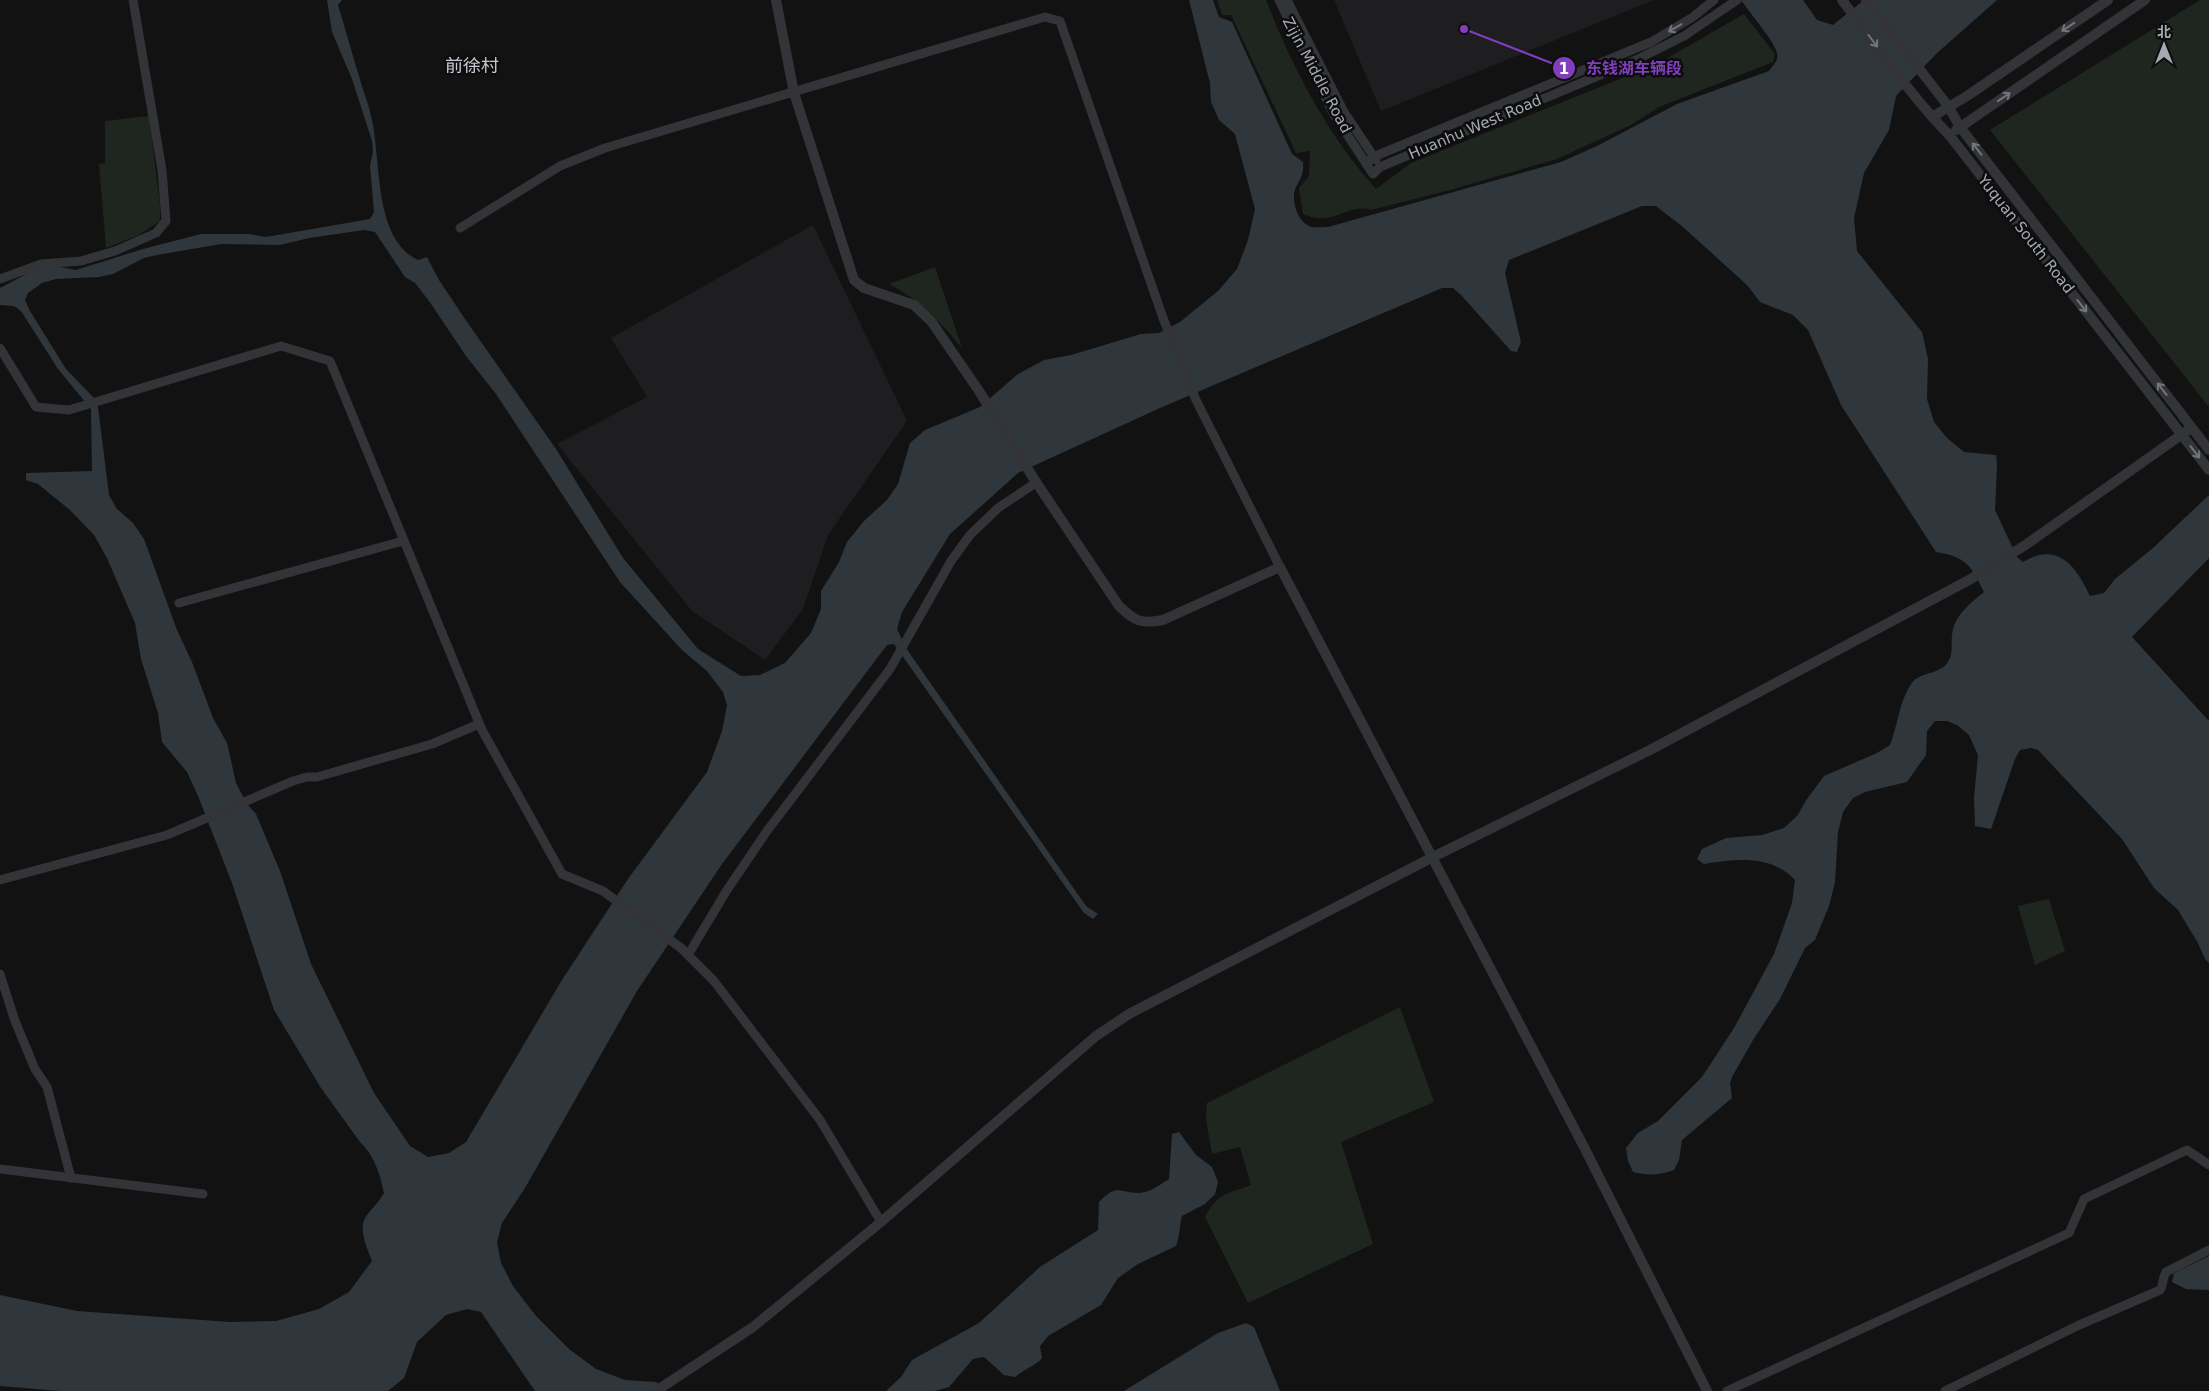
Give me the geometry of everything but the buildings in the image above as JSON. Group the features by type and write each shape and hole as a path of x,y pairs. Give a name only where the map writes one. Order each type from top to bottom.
{"street":[{"path":"0,279 40,264 81,261 115,251 156,233 166,221 162,170 133,0"},
{"path":"776,0 794,93 854,280 864,288 914,305 931,321 979,391 1119,606 1132,619 1145,623 1163,620 1280,567"},
{"name":"Zijin Middle Road","path":"1278,0 1334,113 1370,161 1380,167"},
{"name":"Zijin Middle Road","path":"1287,0 1370,161 1373,174"},
{"name":"Huanhu West Road","path":"1370,161 1651,42 1693,17 1714,0"},
{"name":"Yuquan South Road","path":"1866,0 1948,106 1960,127 2209,450"},
{"path":"1932,117 1967,96 2108,0"},
{"path":"1950,136 1960,127 2146,0"},
{"name":"Yuquan South Road","path":"1843,1 1910,90 1950,136 2209,470"},
{"name":"Huanhu West Road","path":"1373,174 1380,167 1636,60 1684,36 1734,2"},
{"path":"460,228 560,166 605,148 1045,17 1060,20 1163,318 1196,400 1280,567 1586,1149 1707,1391"},
{"path":"0,348 36,407 69,410 281,346 330,361 479,724 562,874 603,890 681,948 714,982 820,1120 881,1222"},
{"path":"656,1391 753,1327 881,1222 1104,1030 1162,996 1433,857 1650,750 1969,580 2024,546 2191,428"},
{"path":"688,955 727,890 767,831 890,669 951,561 970,535 998,508 1036,481"},
{"path":"179,603 403,541"},
{"path":"0,880 158,838 293,781 306,777 317,777 432,744 479,724"},
{"path":"0,974 15,1021 36,1069 47,1087 71,1178"},
{"path":"1727,1391 2069,1233 2084,1199 2187,1150 2209,1164"},
{"path":"0,1169 203,1194"},
{"path":"1946,1391 2077,1326 2160,1290 2163,1286 2162,1278 2166,1272 2209,1250"}],"shaded area":[{"path":"327,0 342,0 338,5 370,112 381,196 393,234 403,249 418,260 427,257 439,280 465,319 556,449 623,558 698,649 741,676 760,675 785,663 811,633 821,609 821,591 839,562 847,542 864,521 887,500 898,484 910,443 925,430 980,407 1018,374 1044,360 1071,355 1141,334 1159,333 1180,322 1218,291 1237,269 1248,240 1255,209 1235,134 1219,120 1211,102 1210,83 1189,0 1213,0 1219,17 1232,22 1292,154 1303,162 1302,175 1294,192 1296,211 1307,225 1312,227 1328,227 1561,162 1597,146 1677,104 1769,71 1775,63 1777,53 1767,35 1741,0 1803,0 1817,20 1833,25 1864,0 1997,0 1936,54 1896,96 1889,130 1864,173 1854,218 1857,251 1922,332 1928,359 1927,399 1934,422 1947,438 1964,452 1996,455 1995,510 2017,557 2023,562 2035,556 2046,554 2056,556 2064,560 2079,575 2090,596 2104,593 2115,579 2153,548 2209,495 2209,558 2132,637 2209,721 2209,963 2178,910 2154,888 2122,839 2038,750 2031,748 2020,750 2015,759 1991,829 1975,826 1974,798 1978,755 1969,735 1957,725 1947,721 1935,721 1927,731 1926,755 1907,782 1865,792 1853,798 1843,812 1838,832 1835,882 1829,906 1815,940 1805,948 1780,999 1753,1040 1732,1077 1730,1083 1732,1098 1682,1140 1679,1160 1674,1170 1654,1174 1633,1172 1628,1161 1626,1148 1638,1133 1658,1121 1702,1077 1734,1028 1774,954 1792,903 1795,880 1775,866 1752,860 1704,864 1697,859 1702,849 1726,838 1762,835 1784,828 1797,816 1824,776 1877,753 1890,745 1901,706 1911,684 1920,677 1941,669 1949,660 1955,624 1966,608 1984,592 1967,564 1955,557 1936,552 1841,405 1808,330 1793,315 1760,302 1747,285 1683,227 1656,206 1642,206 1509,260 1505,273 1521,342 1517,352 1511,351 1453,288 1442,288 1160,408 1018,473 950,534 902,612 897,629 906,648 1086,906 1098,914 1093,919 1084,913 894,644 887,645 722,864 637,991 525,1188 502,1223 497,1242 501,1263 513,1286 536,1316 569,1349 596,1369 625,1380 656,1382 666,1391 535,1391 481,1312 467,1309 446,1315 417,1342 404,1378 388,1391 61,1391 0,1386 0,1295 77,1311 230,1322 276,1321 319,1309 349,1292 372,1261 364,1238 363,1225 367,1215 384,1193 378,1172 373,1159 321,1088 274,1010 232,883 198,796 187,772 162,742 158,713 141,659 135,623 107,558 94,535 70,510 38,484 26,480 26,473 92,471 91,409 58,369 21,311 14,306 0,305 0,288 36,269 54,266 76,270 143,249 201,234 249,234 266,237 370,219 374,212 370,166 373,152 372,141 352,79 332,32","holes":["364,230 375,232 405,277 415,283 466,356 496,394 620,582 682,650 707,671 723,692 727,705 722,731 707,772 628,879 562,980 466,1142 449,1153 428,1157 410,1146 374,1093 311,964 280,871 256,814 247,804 236,783 227,743 213,718 192,662 177,630 144,539 133,523 117,509 109,495 98,407 94,398 66,369 25,300 28,293 42,283 56,279 99,277 113,274 144,258 157,255 221,244 280,245 309,238"]},
{"path":"1217,0 1266,0 1287,50 1313,100 1342,147 1376,189 1411,163 1657,64 1744,14 1775,54 1773,62 1659,107 1631,125 1557,159 1450,190 1371,210 1362,208 1332,217 1314,218 1303,214 1299,188 1309,176 1310,151 1296,153 1231,15 1222,15"},
{"path":"1334,0 1654,0 1381,111"},
{"path":"2200,0 2209,0 2209,407 1990,130"},
{"path":"149,116 160,205 160,221 139,235 106,248 99,164 105,163 105,121"},
{"path":"813,225 907,421 828,535 803,609 765,660 692,611 557,444 647,397 611,338"},
{"path":"935,267 962,348 929,312 889,284"},
{"path":"2049,899 2065,951 2035,965 2018,906"},
{"path":"1400,1007 1434,1102 1341,1142 1373,1244 1248,1303 1205,1217 1219,1198 1251,1185 1240,1147 1212,1154 1206,1120 1207,1103"},
{"path":"1179,1132 1196,1155 1212,1167 1218,1182 1215,1194 1205,1204 1182,1216 1176,1246 1138,1264 1118,1278 1101,1305 1048,1336 1040,1346 1042,1358 1015,1377 1004,1375 984,1357 973,1359 949,1387 935,1391 886,1391 901,1377 912,1360 979,1323 1040,1267 1098,1230 1099,1202 1111,1192 1119,1190 1140,1193 1155,1188 1169,1179 1172,1134"},
{"path":"2209,1256 2209,1290 2186,1289 2172,1282 2174,1273"},
{"path":"1246,1323 1254,1327 1280,1391 1124,1391 1218,1333"}],"place":[{"name":"东钱湖车辆段","path":"1464,29"}],"district":[{"name":"前徐村","path":"472,66"}]}
